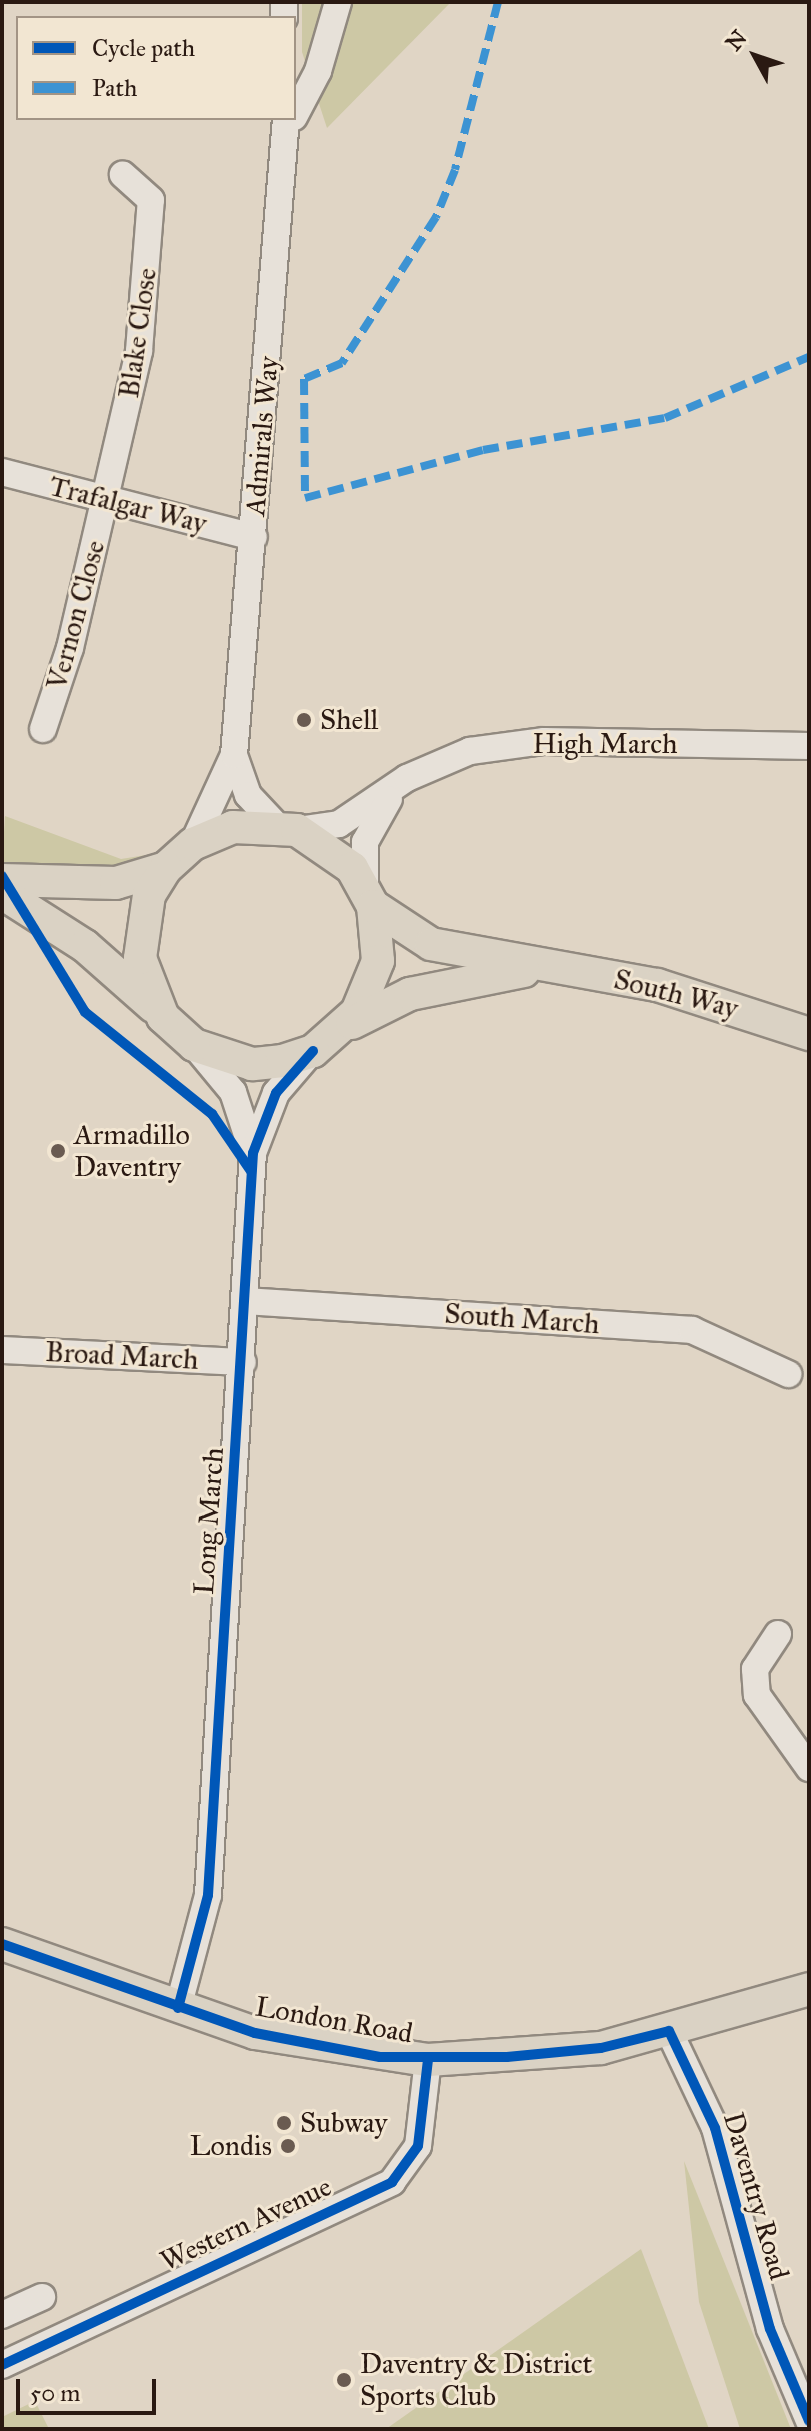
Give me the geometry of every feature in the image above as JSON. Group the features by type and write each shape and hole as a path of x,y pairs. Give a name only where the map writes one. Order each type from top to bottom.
{"main road":[{"path":"2,893 85,946 163,1017 194,1045 252,1064 313,1051 339,1033 371,988 378,961 369,896 336,852 287,827 233,827 193,844 166,868 140,926 144,973 163,1017"},
{"path":"2,880 90,886 166,868"},
{"name":"South Way","path":"369,896 431,944 539,968 657,985 809,1034"},
{"name":"South Way","path":"339,1033 410,994 539,968"},
{"name":"London Road","path":"2,1944 178,2008 325,2048 428,2060 601,2048 809,1989"}],"street":[{"path":"296,110 318,71 338,2"},
{"name":"Admirals Way","path":"193,844 234,755 290,121"},
{"name":"Blake Close","path":"107,501 148,278 151,200 123,175"},
{"name":"Trafalgar Way","path":"2,472 254,537"},
{"name":"Vernon Close","path":"43,729 107,501"},
{"name":"High March","path":"287,827 339,824 407,778 470,751 544,741 809,746"},
{"name":"Admirals Way","path":"234,755 248,795 287,827"},
{"path":"369,896 370,828 407,778"},
{"name":"Long March","path":"194,1045 233,1092 253,1153"},
{"name":"Long March","path":"178,2008 208,1895 243,1362 253,1153 276,1093 313,1051"},
{"name":"South March","path":"246,1301 692,1330 788,1374"},
{"name":"Broad March","path":"2,1350 243,1362"},
{"path":"778,1634 755,1669 757,1695 809,1768"},
{"name":"Daventry Road","path":"669,2031 715,2128 770,2329 809,2421"},
{"name":"Western Avenue","path":"2,2365 392,2182 418,2146 428,2060"},
{"path":"2,2315 42,2297"}],"shaded area":[{"path":"302,2 451,2 327,128 302,52"},
{"path":"5,816 121,859 165,852 120,877 2,866"},
{"path":"684,2161 791,2429 740,2429 699,2302"},
{"path":"641,2249 709,2429 386,2429"},
{"path":"35,2401 49,2429 2,2429 2,2417"}],"marked path":[{"path":"498,2 455,170 436,217 342,363 304,379 305,498 483,450 665,418 809,357"}],"cycle path":[{"path":"2,876 85,1012 212,1114 251,1171"},
{"path":"178,2008 208,1895 253,1153 276,1093 313,1051"},
{"path":"2,1944 255,2033 380,2057 507,2057 601,2048 669,2031 715,2128 770,2329 809,2421"},
{"path":"2,2365 392,2182 418,2146 428,2060"}],"place":[{"name":"Shell","path":"304,720"},
{"name":"Armadillo Daventry","path":"58,1151"},
{"name":"Subway","path":"284,2123"},
{"name":"Londis","path":"288,2146"},
{"name":"Daventry & District Sports Club","path":"344,2380"}]}
